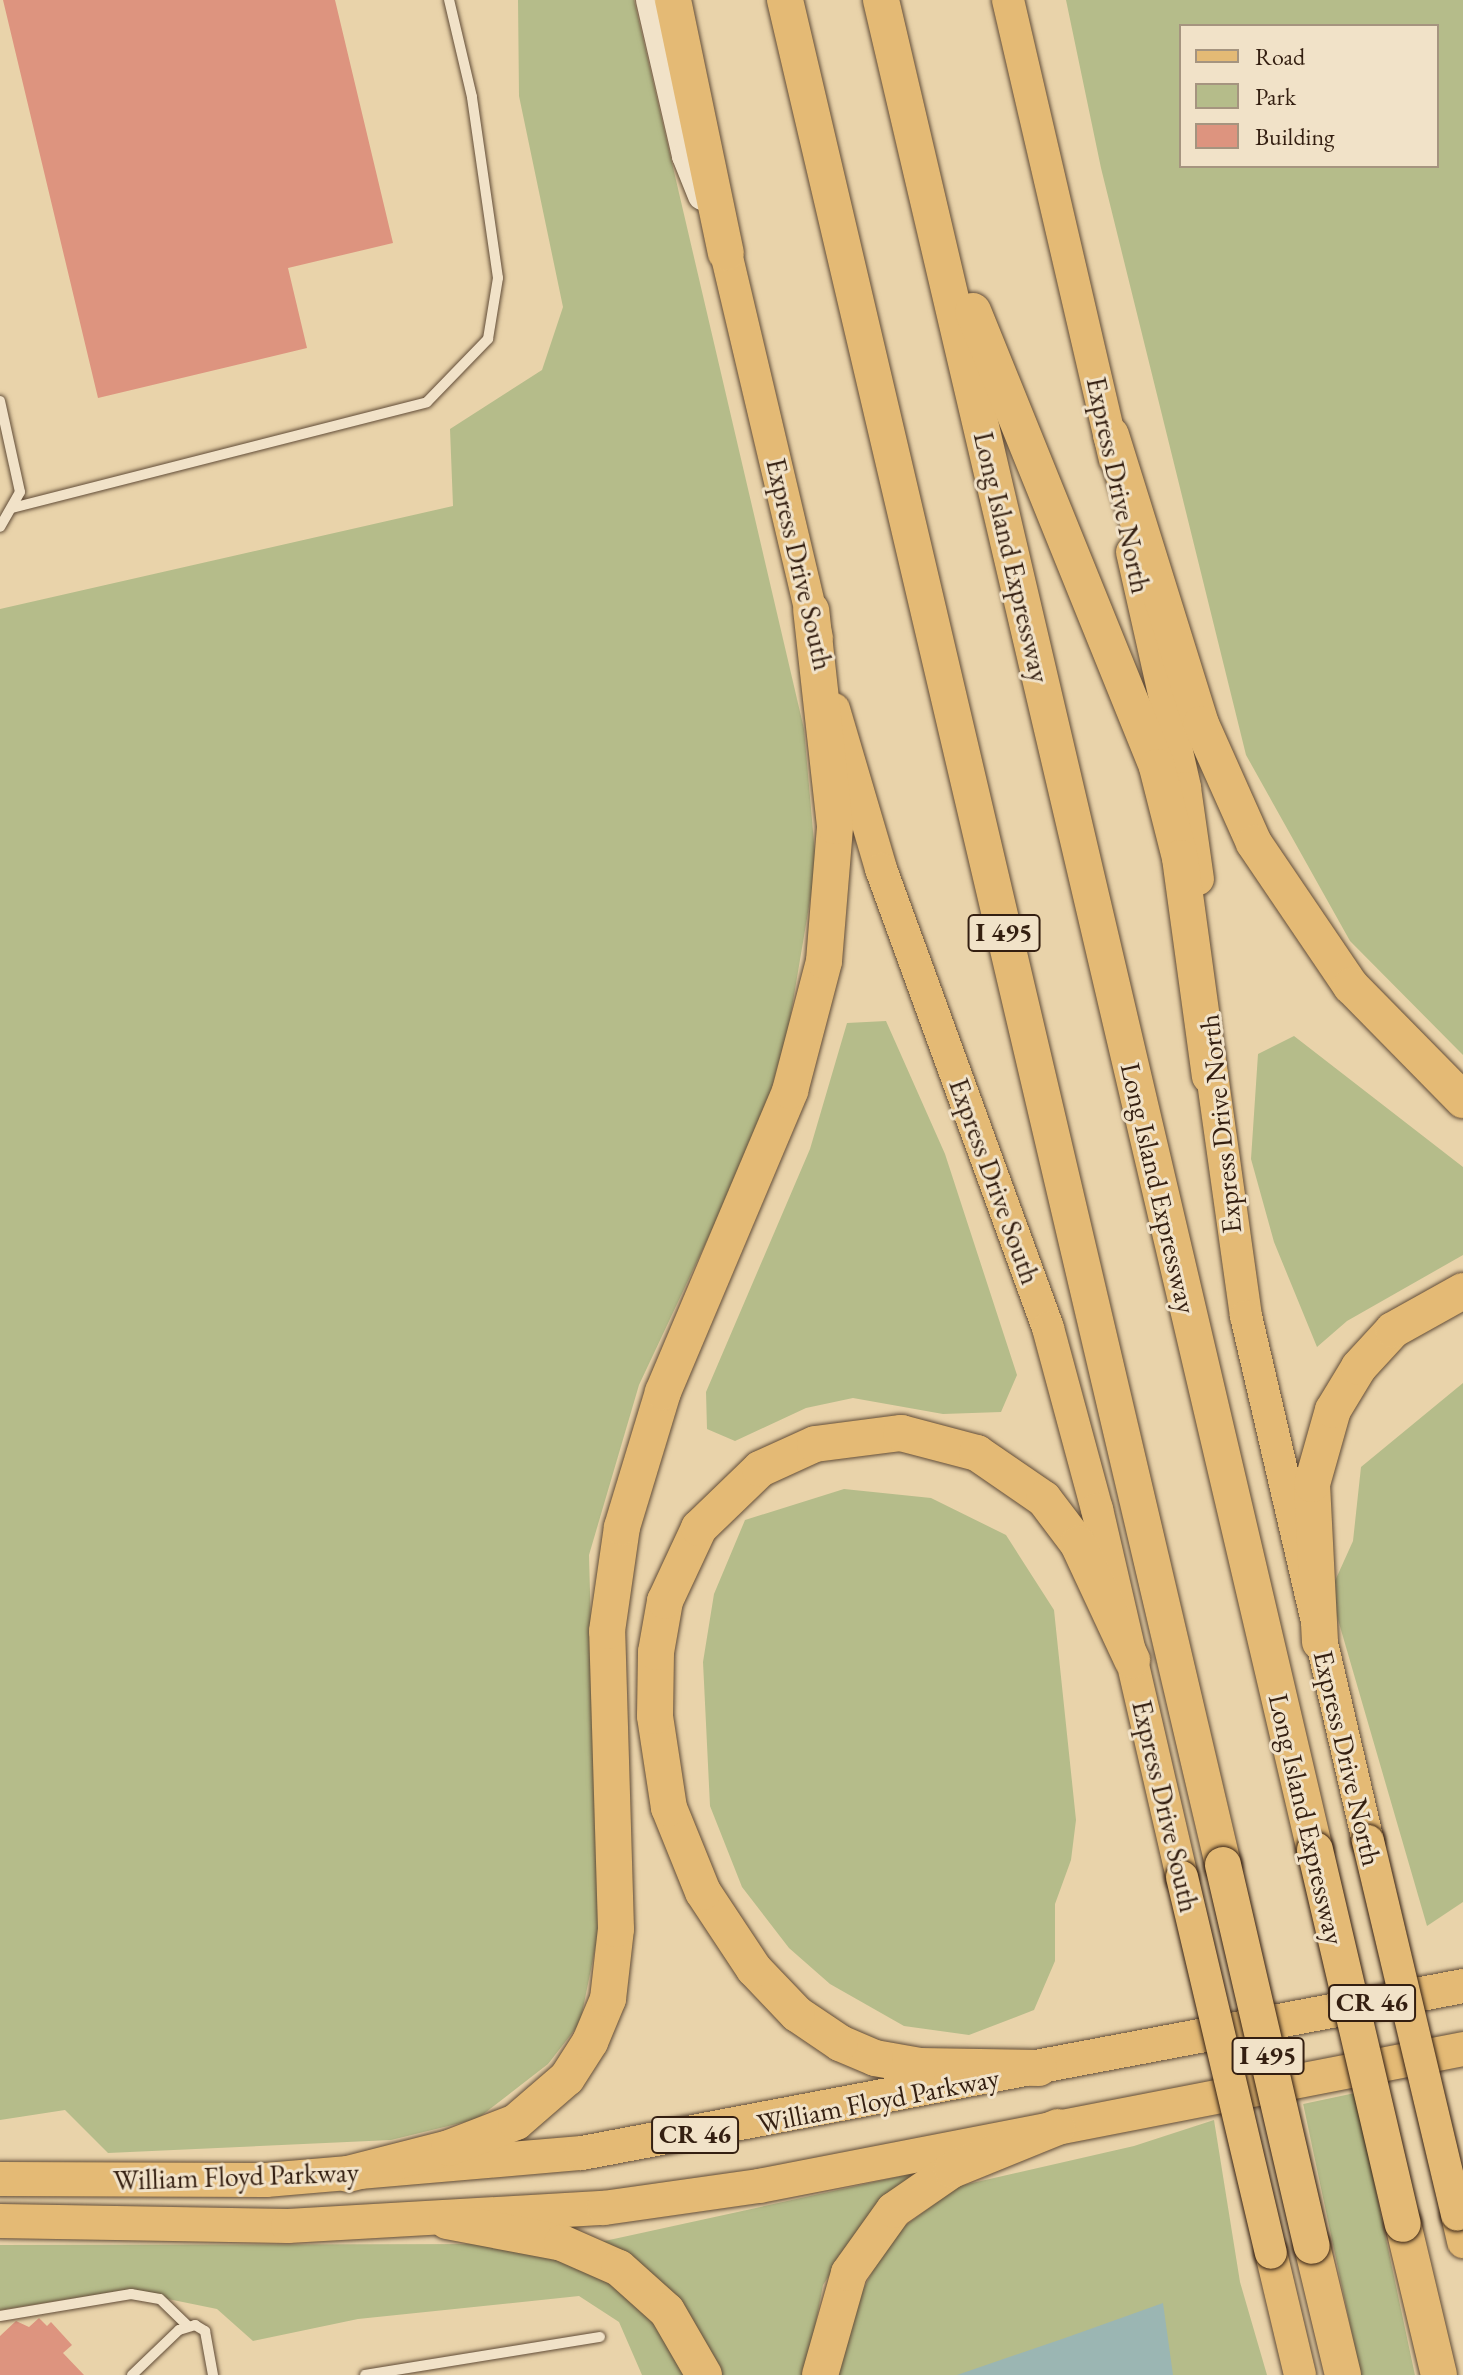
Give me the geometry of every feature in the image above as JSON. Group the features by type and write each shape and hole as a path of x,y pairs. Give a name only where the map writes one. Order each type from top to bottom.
{"highway":[{"path":"673,0 726,253"},
{"name":"I 495","path":"785,0 1343,2375"},
{"name":"Long Island Expressway","path":"881,0 1439,2375"},
{"path":"921,170 1003,391 1157,767 1180,858 1210,1076"},
{"path":"1111,435 1201,724 1254,843 1351,986 1463,1100"},
{"path":"348,2174 472,2141 525,2116 573,2070 608,1999 616,1929 607,1643 622,1527 663,1392 790,1091 824,961 835,826 811,610"},
{"path":"1320,1642 1312,1484 1333,1410 1359,1367 1393,1330 1463,1291"},
{"path":"1039,2068 920,2066 875,2058 809,2023 754,1969 703,1892 669,1808 655,1716 656,1652 665,1601 699,1528 736,1487 760,1469 815,1444 901,1433 977,1453 1044,1499 1078,1544 1132,1660"},
{"name":"William Floyd Parkway","path":"0,2179 266,2180 651,2143 1463,1986"},
{"name":"William Floyd Parkway","path":"0,2221 288,2226 447,2221 684,2198 1463,2049"},
{"path":"820,2375 838,2300 878,2227 933,2180 1058,2127"},
{"path":"447,2221 562,2243 619,2268 667,2311 704,2375"}],"main road":[{"name":"Express Drive South","path":"650,0 686,156 726,253 845,753 881,869 1048,1328 1132,1660 1300,2375"},
{"name":"Express Drive North","path":"1008,0 1111,435 1194,843 1210,1076 1246,1316 1460,2229"}],"lane":[{"path":"12,508 427,402 488,339 498,278 472,97 449,0"},
{"path":"0,401 20,492 0,527"},
{"path":"0,2316 131,2294 160,2299 188,2326 205,2331 213,2375"},
{"path":"132,2375 188,2326"},
{"path":"365,2375 600,2337"}],"green space":[{"path":"518,0 634,0 804,729 816,865 789,1025 762,1123 639,1385 589,1555 599,1930 580,2023 548,2064 477,2119 391,2140 108,2153 65,2110 0,2120 0,609 453,506 450,429 542,370 563,307 519,96"},
{"path":"1066,0 1463,0 1463,1055 1350,941 1246,755 1101,168"},
{"path":"886,1021 945,1154 1017,1375 1001,1412 943,1414 853,1398 806,1408 735,1441 707,1429 706,1392 810,1149 847,1023"},
{"path":"1294,1036 1463,1167 1463,1255 1347,1321 1317,1347 1274,1242 1251,1159 1258,1054"},
{"path":"1463,1383 1463,1902 1427,1926 1330,1592 1353,1541 1361,1467"},
{"path":"844,1489 931,1498 1006,1535 1054,1610 1076,1820 1071,1860 1055,1904 1055,1961 1034,2010 969,2035 904,2026 830,1984 789,1948 742,1887 710,1806 703,1662 714,1594 745,1520"},
{"path":"1355,2093 1415,2375 1361,2375 1303,2104"},
{"path":"1214,2120 1240,2282 1267,2375 838,2375 844,2326 891,2236 959,2186 1134,2146"},
{"path":"911,2174 915,2183 874,2207 823,2285 806,2375 710,2375 600,2242"},
{"path":"499,2244 601,2270 651,2312 690,2375 642,2375 619,2322 579,2296 358,2319 253,2341 217,2309 124,2290 0,2310 0,2245"}],"water":[{"path":"1163,2303 1173,2375 957,2375 1065,2338"}],"building":[{"path":"3,0 335,0 393,243 288,268 307,348 98,398"},
{"path":"39,2318 47,2326 51,2322 72,2345 63,2353 84,2375 0,2375 0,2336 16,2321 29,2327"}]}
